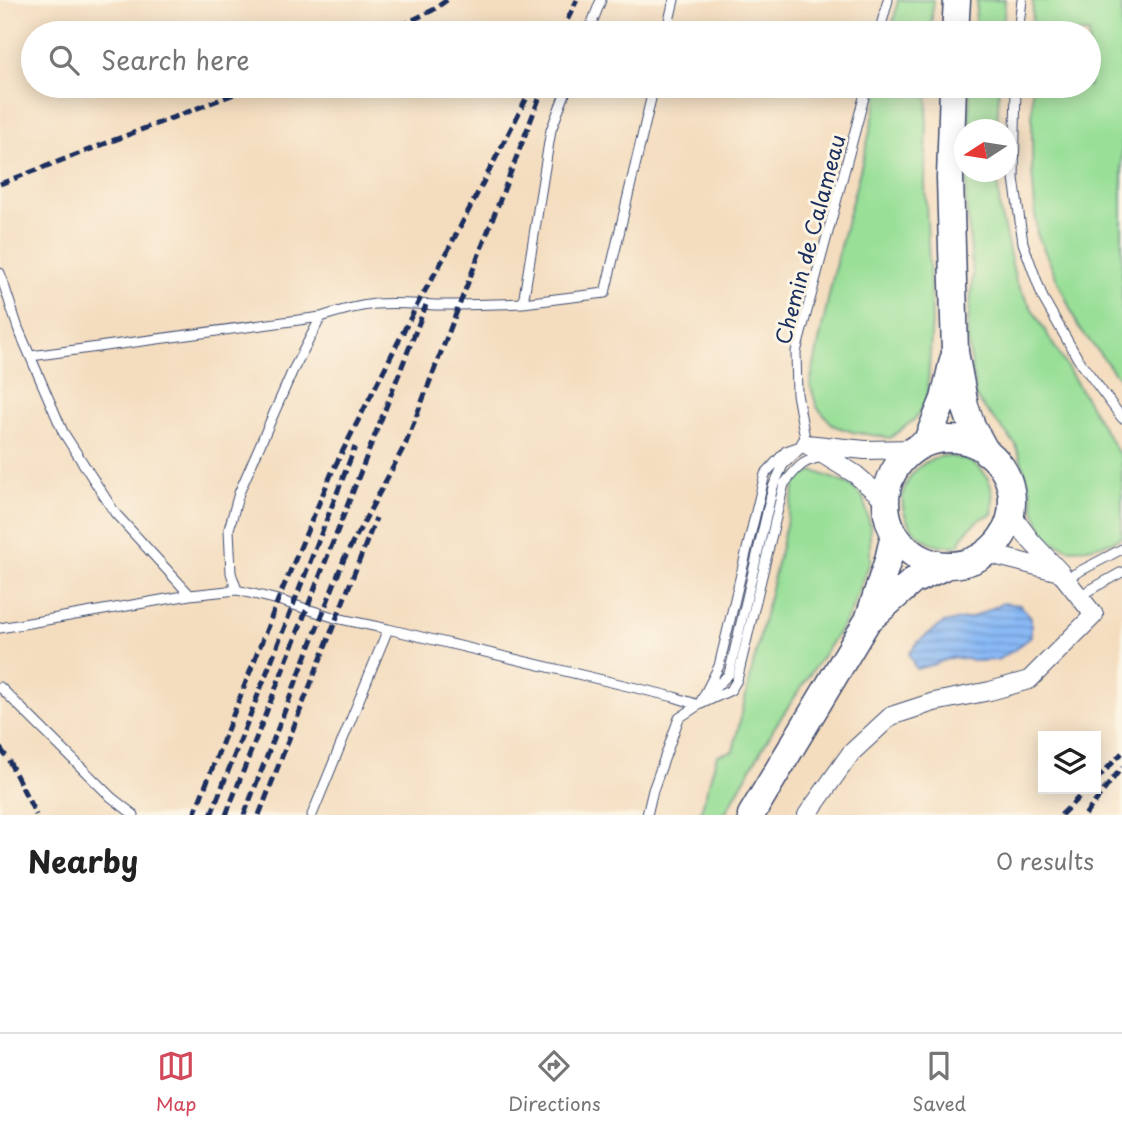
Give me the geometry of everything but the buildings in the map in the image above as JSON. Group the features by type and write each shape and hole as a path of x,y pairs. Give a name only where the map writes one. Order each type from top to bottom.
{"main road":[{"path":"956,21 957,0"},
{"path":"953,98 950,178 955,352 965,406 986,452"},
{"path":"920,446 944,399 955,352"},
{"path":"868,620 913,580 948,565 968,562 986,553 998,542 1006,528 1011,496 1007,479 999,464 972,444 942,439 920,446 899,463 889,481 886,501 887,518 904,547 917,557 948,565"},
{"path":"751,815 868,620 894,534"}],"street":[{"path":"806,444 865,450 920,446"},
{"path":"806,444 855,474 886,501"},
{"path":"807,815 850,753 891,716 933,702 1029,680 1094,615 1010,513"},
{"path":"986,553 1063,575"}],"lane":[{"path":"593,21 601,0"},
{"path":"669,21 674,0"},
{"path":"882,21 888,0"},
{"path":"1019,21 1022,0"},
{"path":"523,303 551,130 563,98"},
{"path":"31,356 321,317 349,308 376,304 523,303 605,293 651,98"},
{"name":"Chemin de Calameau","path":"806,444 797,394 796,352 864,98"},
{"path":"1016,98 1014,178 1023,243 1043,298 1078,359 1122,418"},
{"path":"0,273 18,328 63,432 115,513 190,595"},
{"path":"237,590 231,573 229,528 239,493 292,372 321,317"},
{"path":"699,705 719,666 765,474 786,451 806,444"},
{"path":"647,815 653,790 679,718 731,690 737,680 785,484 799,465 811,459 827,457"},
{"path":"1063,575 1122,549"},
{"path":"1079,596 1122,572"},
{"path":"0,628 190,595 237,590 335,618 699,705"},
{"path":"312,815 388,629"},
{"path":"0,687 111,797 134,815"}],"green space":[{"path":"898,0 933,0 932,21 894,21"},
{"path":"977,0 1005,0 1004,21 975,21"},
{"path":"1033,0 1122,0 1122,382 1078,326 1037,234 1032,170 1032,98 1101,98 1101,21 1032,21"},
{"path":"877,98 928,98 925,185 932,320 927,400 915,419 890,438 834,426 817,407 810,384 837,258"},
{"path":"970,98 998,98 997,119 969,119"},
{"path":"967,182 998,182 1000,211 1016,282 1122,459 1122,537 1112,542 1069,549 1054,542 1044,533 1035,513 1030,487 1016,445 976,398 967,334 973,275"},
{"path":"942,456 966,460 975,465 983,471 992,489 992,514 972,526 959,545 943,546 929,541 917,533 908,522 903,509 907,482 922,464"},
{"path":"814,471 850,485 863,497 870,525 870,562 849,616 774,728 724,815 700,815 717,755 733,751 796,482 803,475"}],"water":[{"path":"1003,603 1020,605 1031,617 1031,636 1016,649 997,660 976,661 953,657 916,669 909,654 919,641 943,623 971,618"}],"railway":[{"path":"411,21 447,0"},
{"path":"567,21 577,0"},
{"path":"0,184 224,98"},
{"path":"194,815 278,600 333,470 527,98"},
{"path":"244,815 344,559 406,443 539,98"},
{"path":"226,815 426,305"},
{"path":"211,815 355,447"},
{"path":"259,815 376,518"},
{"path":"0,748 36,815"},
{"path":"1101,775 1122,753"},
{"path":"1085,815 1122,767"},
{"path":"1061,815 1082,794"}]}
